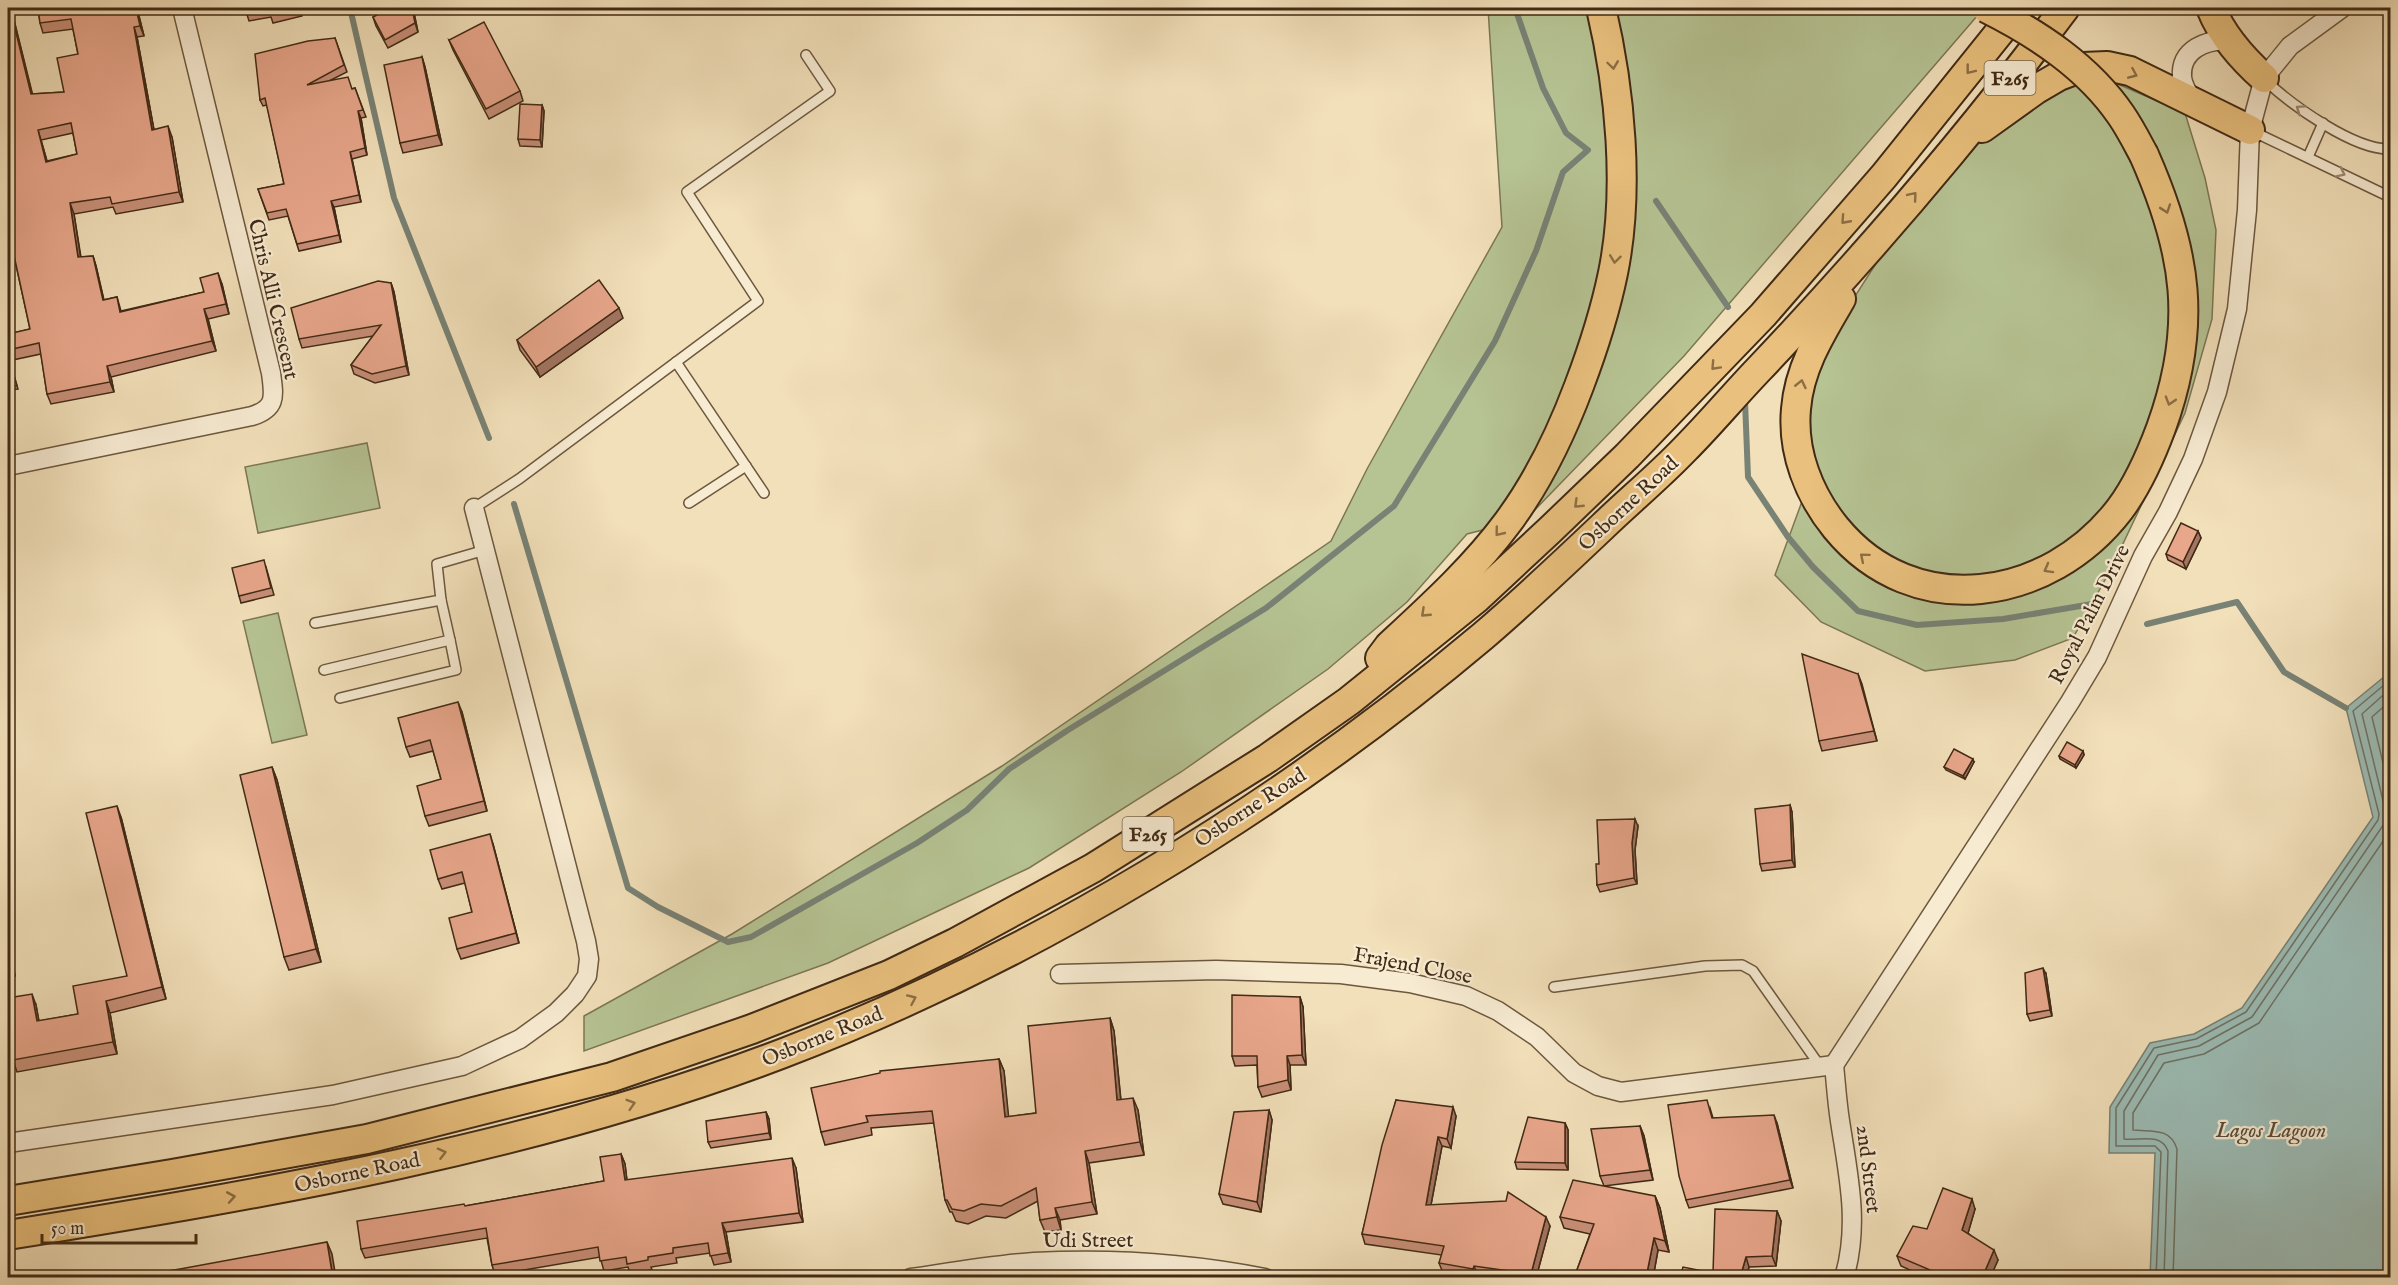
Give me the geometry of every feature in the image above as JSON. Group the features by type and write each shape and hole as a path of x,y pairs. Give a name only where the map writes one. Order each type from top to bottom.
{"main road":[{"path":"1349,701 1389,646 1467,572 1508,522 1538,477 1563,428 1602,322 1614,271 1620,219 1620,160 1619,108 1610,46 1601,8"},
{"path":"1876,241 1816,344 1802,376 1796,409 1798,444 1806,478 1820,508 1844,538 1867,560 1897,577 1930,587 1968,590 2004,585 2031,578 2069,558 2120,509 2157,437 2172,398 2180,357 2184,316 2182,271 2172,228 2159,188 2144,155 2121,115 2092,81 2064,55 2026,27 1986,8"},
{"name":"Osborne Road","path":"8,1201 378,1136 612,1077 752,1029 889,975 955,943 1093,868 1268,758 1349,701 1477,598 1550,530 1705,377 1763,315 1884,176 2019,8"},
{"name":"Osborne Road","path":"8,1235 282,1188 419,1159 556,1126 629,1105 775,1056 852,1026 1020,945 1198,843 1270,796 1414,692 1485,634 1682,452 1805,322 1876,241 2065,8"},
{"path":"2211,8 2229,41 2244,60 2264,78"},
{"path":"1953,148 2035,90 2059,76 2083,68 2107,66 2130,71 2250,130"}],"street":[{"name":"Chris Alli Crescent","path":"8,466 252,416 267,411 270,407 273,387 271,373 182,8"},
{"path":"2264,78 2290,46 2342,8"},
{"path":"2194,104 2185,88 2182,76 2184,64 2190,53 2214,40 2229,41"},
{"name":"Royal Palm Drive","path":"1827,1066 2097,657 2143,556 2168,512 2193,459 2217,392 2237,309 2247,210 2250,130 2264,78"},
{"path":"8,1143 333,1095 462,1066 490,1055 520,1039 556,1013 575,994 587,976 589,959 586,941 474,508"},
{"name":"Frajend Close","path":"1060,974 1216,970 1341,974 1410,983 1466,996 1498,1011 1537,1037 1574,1073 1598,1086 1621,1092 1827,1066"},
{"name":"2nd Street","path":"1827,1066 1840,1118 1852,1191 1854,1221 1851,1256 1844,1278"},
{"name":"Udi Street","path":"911,1278 1032,1262 1103,1260 1265,1278"}],"lane":[{"path":"474,508 519,479 758,301 687,192 830,91 806,55"},
{"path":"2264,78 2286,100 2304,113 2363,144 2379,150 2391,149"},
{"path":"2308,157 2323,123"},
{"path":"2250,130 2391,197"},
{"path":"676,362 765,493"},
{"path":"689,503 746,466"},
{"path":"340,698 456,670 441,600 437,564 485,550"},
{"path":"315,623 441,600"},
{"path":"324,670 450,640"},
{"path":"1554,987 1706,966 1742,965 1753,971 1827,1066"}],"green space":[{"path":"1488,8 1984,8 1684,356 1526,519 1467,534 1407,602 1328,669 1181,772 1029,868 828,963 584,1051 584,1016 732,934 1002,766 1331,541 1367,469 1502,227"},
{"path":"2067,62 2185,113 2205,178 2216,230 2212,319 2185,413 2111,569 2073,638 2015,660 1925,671 1821,622 1775,575 1815,466 1804,408 1821,349 1877,262 1978,144 2035,89"},
{"path":"367,443 380,508 258,533 245,467"},
{"path":"278,613 307,735 272,743 243,621"}],"water":[{"name":"Lagos Lagoon","path":"2390,672 2390,1277 2150,1277 2155,1153 2109,1153 2110,1107 2150,1043 2194,1034 2242,1008 2373,817 2346,708"}],"building":[{"path":"8,8 10,8 31,94 64,92 57,58 78,54 71,19 40,23 38,8 136,8 140,26 134,27 152,130 168,126 179,192 112,204 110,197 70,203 78,257 93,256 103,300 117,297 120,312 204,292 200,278 218,273 226,304 204,309 212,341 107,366 110,382 47,394 39,343 8,350 8,334 30,329 12,246 8,247","holes":["71,123 77,154 46,162 38,130"]},
{"path":"245,8 263,8 246,11"},
{"path":"268,8 292,8 269,13"},
{"path":"378,8 412,8 415,23 385,40 373,17 381,13"},
{"path":"484,22 520,91 486,109 449,40"},
{"path":"335,38 344,65 307,85 348,77 352,89 355,88 363,110 358,111 365,148 350,152 359,195 331,201 339,235 297,244 286,209 267,213 258,189 284,184 265,98 260,100 255,54 308,41"},
{"path":"422,57 438,135 400,143 384,65"},
{"path":"520,104 542,105 540,140 518,139"},
{"path":"599,280 619,308 536,367 517,340"},
{"path":"378,281 391,283 406,366 372,374 351,365 381,325 299,339 291,308"},
{"path":"8,365 11,365 17,386 8,386"},
{"path":"2181,523 2198,531 2183,562 2166,554"},
{"path":"264,560 271,588 239,596 232,568"},
{"path":"1802,654 1858,674 1874,731 1819,741"},
{"path":"458,702 484,801 425,816 417,786 441,779 430,740 406,747 398,718"},
{"path":"2067,742 2083,751 2075,765 2059,756"},
{"path":"1954,749 1973,759 1963,776 1944,767"},
{"path":"272,767 316,949 284,957 240,775"},
{"path":"1790,805 1792,860 1760,864 1755,809"},
{"path":"117,806 162,987 106,1001 113,1042 13,1060 8,1029 8,998 32,994 37,1021 78,1014 73,986 127,976 86,813"},
{"path":"1635,819 1632,843 1634,878 1597,885 1596,864 1599,864 1597,820"},
{"path":"490,834 516,933 457,949 449,918 472,912 462,872 438,879 430,850"},
{"path":"2043,968 2050,1010 2027,1014 2025,973"},
{"path":"1232,995 1300,997 1302,1055 1287,1056 1288,1080 1258,1087 1257,1056 1232,1056"},
{"path":"1110,1018 1117,1100 1133,1098 1140,1142 1085,1151 1092,1202 1055,1208 1057,1217 1040,1220 1036,1188 1001,1206 981,1204 964,1211 952,1209 945,1200 932,1111 866,1116 868,1122 821,1132 811,1088 880,1073 880,1071 999,1059 1005,1117 1036,1113 1028,1026"},
{"path":"1396,1100 1453,1107 1447,1139 1438,1137 1426,1205 1506,1201 1508,1192 1546,1217 1531,1274 1474,1266 1473,1269 1439,1263 1444,1246 1362,1234 1382,1145"},
{"path":"1707,1100 1712,1118 1774,1115 1790,1180 1686,1200 1679,1176 1668,1105"},
{"path":"1269,1110 1257,1202 1219,1194 1234,1112"},
{"path":"766,1112 769,1133 708,1142 706,1121"},
{"path":"1528,1117 1565,1123 1565,1163 1515,1162"},
{"path":"1640,1126 1650,1170 1600,1176 1591,1129"},
{"path":"621,1154 625,1180 792,1158 799,1213 722,1223 728,1253 710,1256 708,1243 673,1248 673,1253 648,1257 648,1260 627,1264 626,1257 600,1261 598,1247 492,1265 486,1228 361,1249 357,1221 464,1204 465,1206 604,1181 600,1157"},
{"path":"1573,1180 1655,1196 1665,1241 1654,1238 1646,1278 1574,1278 1594,1224 1560,1217"},
{"path":"1943,1188 1972,1199 1962,1230 1994,1250 1982,1278 1949,1278 1897,1256 1913,1226 1927,1229"},
{"path":"1715,1209 1777,1211 1772,1256 1746,1257 1740,1278 1680,1278 1683,1267 1713,1273"},
{"path":"327,1242 333,1278 127,1278 180,1269"}],"waterway":[{"path":"350,8 394,198 489,438"},
{"path":"514,504 628,888 658,907 728,942 751,937 917,843 967,810 1009,769 1266,608 1394,506 1495,341 1536,251 1563,172 1588,150 1566,133 1543,88 1515,8"},
{"path":"1656,201 1728,307"},
{"path":"1745,401 1748,477 1788,537 1813,567 1858,611 1917,625 2003,619 2098,603"},
{"path":"2147,624 2237,602 2284,672 2346,708"}]}
